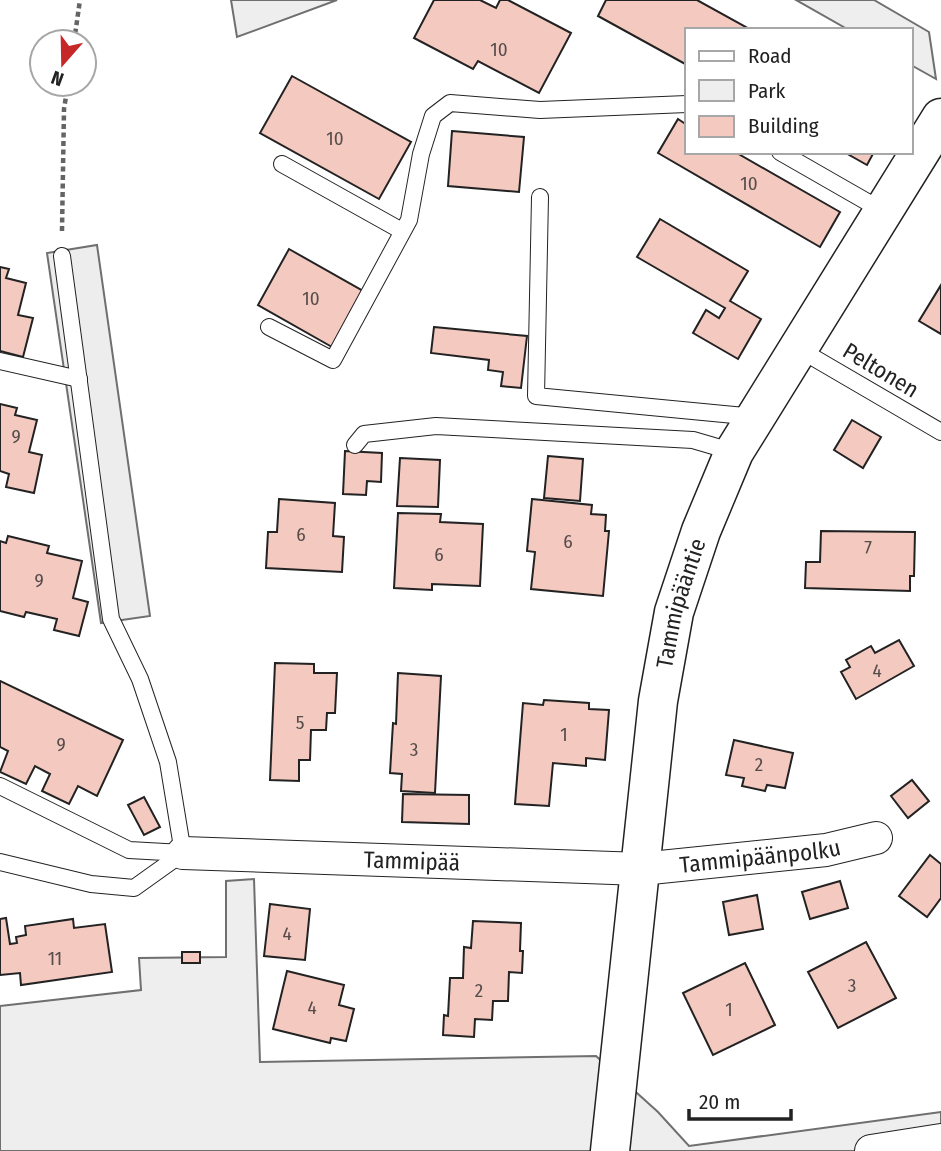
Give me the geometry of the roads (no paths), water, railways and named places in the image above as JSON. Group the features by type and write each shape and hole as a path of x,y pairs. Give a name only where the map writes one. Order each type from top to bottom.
{"street":[{"name":"Tammipääntie","path":"610,1151 658,701 674,612 701,531 734,452 941,118"},
{"name":"Tammipäänpolku","path":"641,869 825,850 876,838"},
{"name":"Tammipää","path":"183,853 641,869"},
{"path":"871,1151 941,1140"}],"lane":[{"path":"269,327 333,360 409,220 421,154 433,116 450,103 540,110 685,104"},
{"path":"783,154 883,211"},
{"path":"282,163 402,231"},
{"path":"540,197 536,396 755,417"},
{"path":"62,256 111,619 140,679 168,762 183,853"},
{"name":"Peltonen","path":"797,348 941,432"},
{"path":"0,360 79,379"},
{"path":"355,445 364,434 436,426 693,440 734,452"},
{"path":"0,786 129,850 183,853"},
{"path":"0,862 91,884 134,888 183,853"}]}
